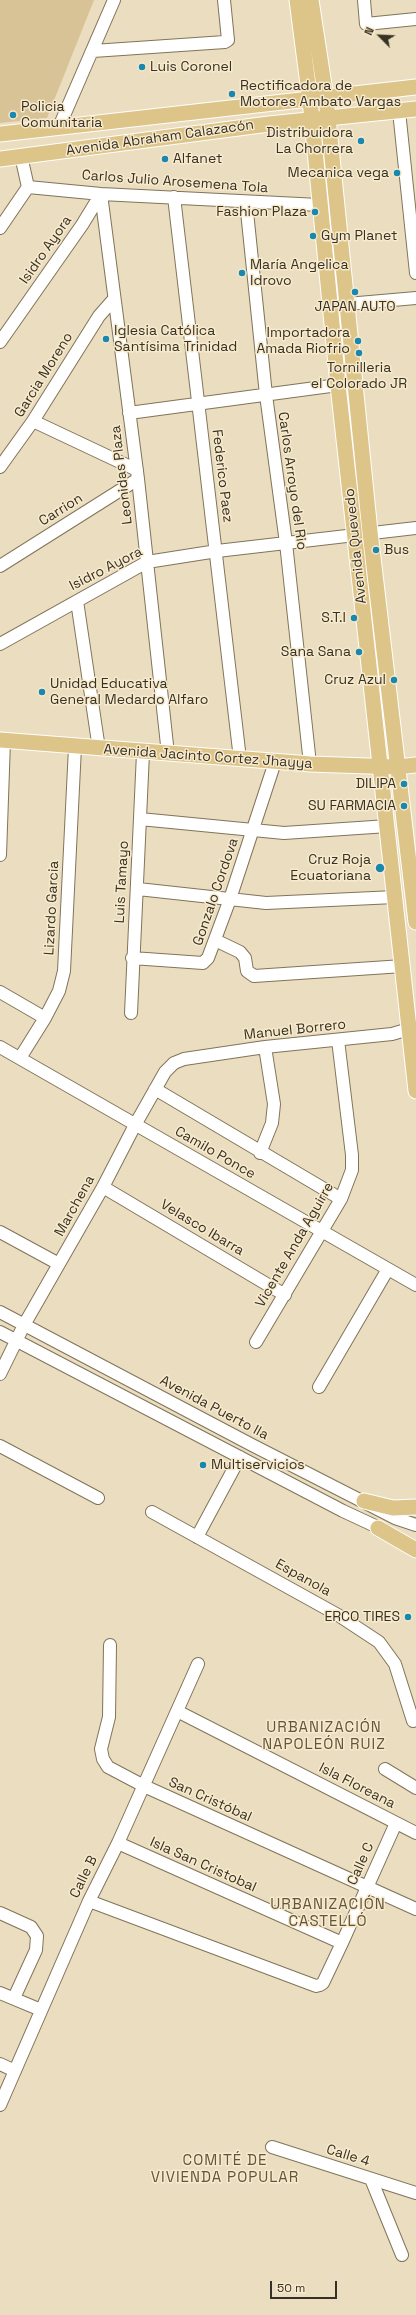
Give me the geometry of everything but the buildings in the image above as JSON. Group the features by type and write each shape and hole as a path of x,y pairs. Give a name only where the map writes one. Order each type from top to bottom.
{"main road":[{"name":"Avenida Quevedo","path":"297,0 310,100 319,205 338,385 404,966 416,1091"},
{"name":"Avenida Quevedo","path":"311,0 326,98 370,532 416,922"},
{"name":"Avenida Abraham Calazacón","path":"0,134 416,87"},
{"name":"Avenida Abraham Calazacón","path":"0,159 311,119 416,109"},
{"name":"Avenida Jacinto Cortez Jhayya","path":"2,741 275,762 381,766 416,765"},
{"path":"364,1501 393,1508 416,1508"},
{"path":"378,1528 416,1550"}],"street":[{"path":"59,127 114,0"},
{"path":"93,51 225,42 228,40 224,0"},
{"path":"364,0 366,24 416,19"},
{"path":"399,111 416,273"},
{"path":"0,228 28,187 21,156"},
{"name":"Carlos Julio Arosemena Tola","path":"28,187 101,194 319,205"},
{"name":"Leonidas Plaza","path":"101,194 137,475 168,754"},
{"name":"Isidro Ayora","path":"0,342 82,225 101,194"},
{"name":"Federico Paez","path":"174,197 217,551 240,759"},
{"name":"Carlos Arroyo del Rio","path":"246,202 266,395 286,543 310,764"},
{"path":"347,304 416,298"},
{"name":"Garcia Moreno","path":"0,467 33,421 99,316 114,299"},
{"path":"129,413 338,385"},
{"path":"33,421 137,475"},
{"name":"Carrion","path":"0,566 137,475"},
{"name":"Isidro Ayora","path":"0,644 147,562 217,551 370,532 416,528"},
{"path":"77,601 100,749"},
{"path":"0,855 2,741"},
{"name":"Lizardo Garcia","path":"20,1058 45,1018 59,991 64,971 75,747"},
{"name":"Luis Tamayo","path":"131,1013 132,958 138,889 142,752"},
{"name":"Gonzalo Cordova","path":"132,958 203,963 208,958 254,829 275,762"},
{"path":"140,820 254,829 284,833 388,826"},
{"path":"138,889 266,903 395,897"},
{"path":"215,940 244,954 247,971 254,976 404,966"},
{"path":"0,992 45,1018"},
{"name":"Manuel Borrero","path":"184,1059 265,1047 392,1034 409,1029"},
{"name":"Vicente Anda Aguirre","path":"256,1342 341,1199 352,1170 352,1154 338,1040"},
{"name":"Camilo Ponce","path":"0,1047 416,1285"},
{"path":"260,1153 272,1123 274,1104 265,1047"},
{"name":"Marchena","path":"0,1374 24,1325 103,1188 155,1089 165,1072 174,1063 184,1059"},
{"path":"155,1089 260,1153 341,1199"},
{"name":"Velasco Ibarra","path":"103,1188 285,1295"},
{"path":"0,1232 59,1264"},
{"path":"319,1387 388,1269"},
{"name":"Avenida Puerto Ila","path":"0,1312 252,1445 395,1518 416,1525"},
{"path":"0,1332 378,1528 416,1542"},
{"path":"0,1446 98,1498"},
{"path":"197,1537 240,1457"},
{"name":"Espanola","path":"152,1512 338,1615 379,1642 395,1664 413,1720"},
{"name":"San Cristóbal","path":"110,1645 109,1717 101,1750 103,1759 108,1767 144,1786 416,1909"},
{"name":"Calle B","path":"0,2106 89,1901 118,1843 198,1664"},
{"name":"Isla Floreana","path":"177,1710 416,1833"},
{"path":"385,1769 416,1788"},
{"name":"Calle C","path":"89,1901 316,1986 323,1983 368,1888 396,1823"},
{"name":"Isla San Cristobal","path":"118,1843 342,1943"},
{"path":"0,1913 31,1927 37,1936 36,1950 14,1998"},
{"path":"0,1993 41,2010"},
{"path":"0,2064 15,2071"},
{"name":"Calle 4","path":"272,2147 416,2193"},
{"path":"371,2179 402,2255"}],"shaded area":[{"path":"0,0 94,0 47,118 0,123"}],"place":[{"name":"Luis Coronel","path":"142,67"},
{"name":"Rectificadora de Motores Ambato Vargas","path":"232,94"},
{"name":"Policia Comunitaria","path":"13,115"},
{"name":"Distribuidora La Chorrera","path":"361,141"},
{"name":"Alfanet","path":"165,159"},
{"name":"Mecanica vega","path":"397,173"},
{"name":"Fashion Plaza","path":"315,212"},
{"name":"Gym Planet","path":"313,236"},
{"name":"María Angelica Idrovo","path":"242,273"},
{"name":"JAPAN AUTO","path":"355,292"},
{"name":"Iglesia Católica Santísima Trinidad","path":"106,339"},
{"name":"Importadora Amada Riofrio","path":"358,341"},
{"name":"Tornilleria el Colorado JR","path":"359,353"},
{"name":"Bus","path":"376,550"},
{"name":"S.T.I","path":"354,618"},
{"name":"Sana Sana","path":"359,652"},
{"name":"Cruz Azul","path":"394,680"},
{"name":"Unidad Educativa General Medardo Alfaro","path":"42,692"},
{"name":"DILIPA","path":"404,784"},
{"name":"SU FARMACIA","path":"404,806"},
{"name":"Cruz Roja Ecuatoriana","path":"380,868"},
{"name":"Multiservicios","path":"203,1465"},
{"name":"ERCO TIRES","path":"408,1617"}],"district":[{"name":"URBANIZACIÓN NAPOLEÓN RUIZ","path":"324,1736"},
{"name":"URBANIZACIÓN CASTELLÓ","path":"328,1914"},
{"name":"COMITÉ DE VIVIENDA POPULAR","path":"225,2170"}]}
